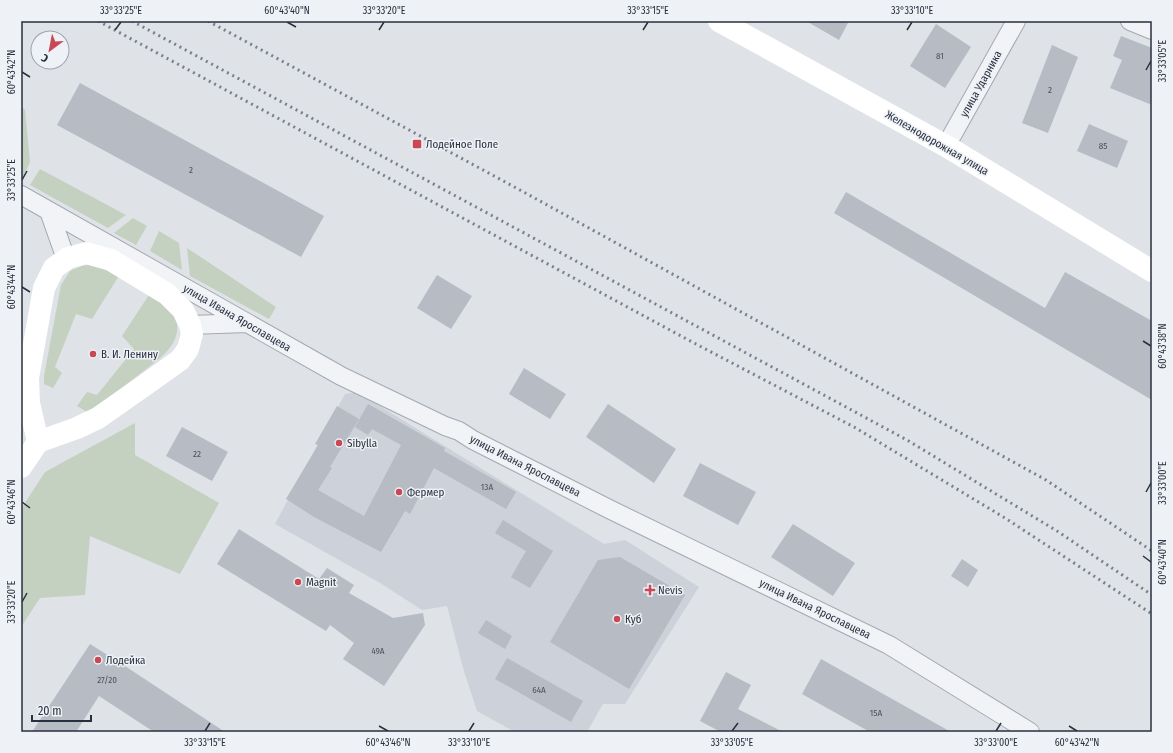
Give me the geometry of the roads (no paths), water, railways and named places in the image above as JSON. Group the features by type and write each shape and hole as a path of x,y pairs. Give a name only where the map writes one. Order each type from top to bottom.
{"street":[{"name":"Железнодорожная улица","path":"719,21 946,146 1152,271"},
{"name":"улица Ударника","path":"946,146 1016,21"},
{"path":"1130,21 1152,30"},
{"name":"улица Ивана Ярославцева","path":"21,195 341,376 459,431 473,440 611,510 889,645 1030,732"},
{"path":"49,211 66,259"},
{"path":"21,467 38,442 98,418 180,360 188,349 192,334 190,325 183,310 167,294 111,260 86,253 66,259 54,268 44,288 28,378 29,403 38,442"},
{"path":"190,325 247,323"}],"railway":[{"path":"98,21 694,343 854,427 1005,518 1152,614"},
{"path":"132,21 907,440 1057,531 1152,595"},
{"path":"208,21 520,190 1046,480 1152,551"}],"place":[{"name":"Лодейное Поле","path":"417,144"},
{"name":"В. И. Ленину","path":"93,354"},
{"name":"Sibylla","path":"339,443"},
{"name":"Фермер","path":"399,492"},
{"name":"Magnit","path":"298,582"},
{"name":"Nevis","path":"650,590"},
{"name":"Куб","path":"617,619"},
{"name":"Лодейка","path":"98,660"}]}
